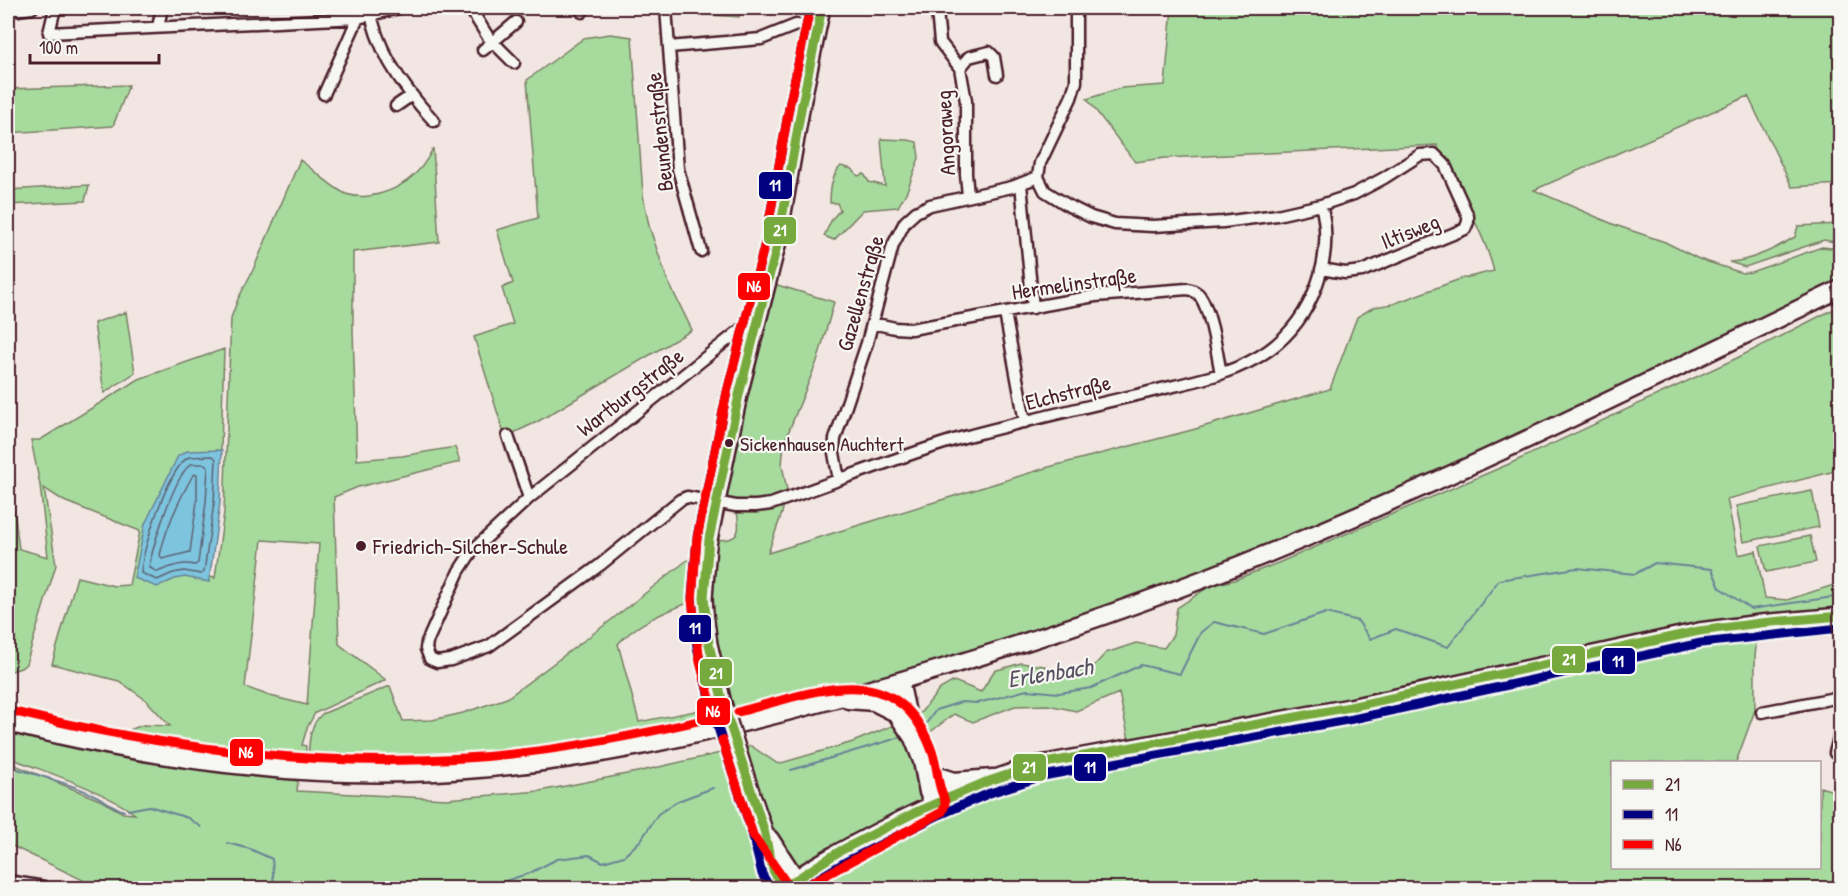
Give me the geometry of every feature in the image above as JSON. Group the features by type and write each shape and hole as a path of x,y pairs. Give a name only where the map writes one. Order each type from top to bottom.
{"main road":[{"path":"8,723 130,750 242,767 328,772 411,773 502,768 602,754 709,731 895,682 1087,622 1232,568 1309,537 1510,448 1840,290"},
{"path":"895,682 902,712 922,761 928,792 939,801"},
{"path":"826,701 874,702 902,712"},
{"path":"922,761 933,774 939,801"},
{"path":"933,774 954,781 993,778"}],"street":[{"path":"18,10 32,8"},
{"path":"55,8 49,33 358,18 371,12 399,8"},
{"path":"158,27 162,8"},
{"path":"470,8 492,42 514,63"},
{"name":"Beundenstraße","path":"666,8 678,170 701,251"},
{"path":"822,8 802,104 781,227 739,395 708,545 704,598 708,642 723,703 764,830 773,870 783,888 848,848 939,801 993,778 1064,758 1350,707 1730,626 1840,616"},
{"path":"1076,8 1076,82 1071,98 1040,163 1038,177 1046,191 1069,207 1099,220 1128,225 1184,225 1241,220 1321,205"},
{"name":"Angoraweg","path":"937,11 940,42 960,68 966,108 968,196"},
{"path":"371,12 387,56 412,95 434,121"},
{"path":"324,94 358,18"},
{"path":"483,50 516,22"},
{"path":"669,47 761,39 796,25 819,27"},
{"name":"Angoraweg","path":"960,68 969,57 989,52 994,57 998,75"},
{"path":"396,106 412,95"},
{"name":"Iltisweg","path":"1321,205 1361,190 1420,155 1434,154 1445,165 1466,212 1468,222 1465,229 1362,271 1345,273 1322,269"},
{"name":"Gazellenstraße","path":"839,480 834,453 835,440 872,323 893,245 905,222 916,212 930,205 1021,184 1038,177"},
{"path":"1021,184 1033,308"},
{"name":"Elchstraße","path":"428,656 433,661 442,662 461,658 489,646 519,626 600,565 680,500 687,497 717,504 764,506 959,439 1221,374 1246,364 1267,352 1280,341 1305,310 1314,292 1322,269 1325,241 1321,205"},
{"name":"Hermelinstraße","path":"872,323 911,329 1095,296 1188,289 1199,294 1202,300 1213,333 1221,374"},
{"path":"1005,313 1025,422"},
{"name":"Wartburgstraße","path":"428,656 426,649 430,635 464,562 484,538 529,498 740,330 748,324 758,322"},
{"path":"508,436 529,498"},
{"path":"1762,712 1840,697"},
{"path":"1834,753 1840,736"},
{"path":"764,830 796,878"},
{"path":"8,881 45,887"}],"green space":[{"path":"670,8 739,8 739,17 671,12"},
{"path":"1172,8 1840,8 1840,184 1792,187 1748,96 1534,190 1615,225 1665,242 1699,259 1742,273 1751,272 1822,247 1840,249 1840,281 1623,386 1561,424 1147,600 758,719 723,703 712,659 709,539 733,538 738,530 736,506 717,504 774,284 834,302 818,359 784,443 782,465 787,490 782,513 768,553 1049,467 1192,430 1330,389 1357,317 1374,307 1393,304 1460,279 1494,271 1483,238 1437,145 1165,158 1135,162 1087,99 1121,88 1165,85"},
{"path":"610,34 632,37 643,195 649,226 667,279 692,330 537,422 505,437 474,337 513,324 502,288 513,283 497,230 538,218 527,80 584,38"},
{"path":"129,85 113,126 8,133 8,89"},
{"path":"881,139 917,142 919,158 907,191 898,207 863,210 834,240 824,236 832,219 840,210 837,203 830,203 830,198 834,178 841,166 852,169 858,176 864,174 869,182 885,186"},
{"path":"433,148 439,242 353,252 357,460 402,456 455,447 460,462 358,487 334,497 339,644 386,680 315,713 302,745 306,746 305,764 164,748 107,738 143,725 170,726 146,700 119,681 52,664 77,577 114,586 129,585 140,531 64,501 44,488 56,565 26,664 8,672 8,461 19,549 48,557 40,485 31,440 40,440 139,379 224,349 220,481 209,577 215,578 224,512 231,318 300,160 340,191 348,195 369,196 390,191 407,181 428,158","holes":["262,540 319,544 307,705 245,687"]},
{"path":"89,185 85,201 8,205 8,190"},
{"path":"1840,224 1840,243 1824,240 1745,267 1729,262 1755,257 1780,245 1795,237 1798,226"},
{"path":"1840,306 1840,464 1831,472 1727,499 1738,555 1756,551 1765,598 1787,600 1840,583 1840,612 1758,625 1755,657 1755,710 1736,761 1611,761 1611,869 1821,869 1821,787 1840,793 1840,888 91,888 83,880 8,844 8,762 102,801 123,813 135,814 105,796 8,757 8,730 165,765 298,781 297,791 446,799 540,791 751,746 778,764 853,742 906,720 930,799 993,778 1037,773 1132,754 1119,693 1076,711 1048,705 1015,706 973,722 954,714 929,733 917,717 940,689 954,681 981,692 994,671 1021,663 1044,666 1066,674 1091,669 1106,653 1136,643 1164,648 1173,635 1177,608 1210,586 1234,580 1278,563 1509,464 1737,358"},
{"path":"126,312 135,373 104,393 94,323"},
{"path":"1812,491 1819,527 1743,542 1736,506"},
{"path":"1810,536 1816,562 1766,572 1760,546"},
{"path":"695,554 693,601 643,624 618,644 639,722 705,709 710,723 604,745 519,758 414,764 308,763 312,730 322,714 390,686 403,721 432,720 463,713 507,698"}],"water":[{"path":"222,450 220,503 209,582 185,577 157,587 134,578 145,524 178,456 187,451"}],"waterway":[{"name":"Erlenbach","path":"922,729 936,710 961,702 978,703 1027,690 1059,693 1091,688 1141,665 1180,674 1201,632 1214,622 1264,634 1326,613 1358,621 1370,639 1396,629 1448,647 1499,580 1577,568 1635,574 1655,563 1712,569 1720,588 1751,609 1840,598"},
{"name":"Erlenbach","path":"791,770 901,737"},
{"name":"Erlenbach","path":"8,766 73,786 124,811"},
{"name":"Erlenbach","path":"443,888 469,882 496,884 530,873 557,859 589,855 603,862 624,856 641,840 658,814 678,801 713,788"},
{"name":"Erlenbach","path":"128,810 149,806 188,818 201,827"},
{"name":"Erlenbach","path":"227,843 250,849 272,859 274,888"}],"transit line":[{"name":"11","path":"770,888 762,874 752,833 711,706 697,647 692,597 697,537 727,392 766,239 790,102 810,8"},
{"name":"N6","path":"11,711 123,735 180,744 236,752 350,760 496,756 622,737 715,717 700,662 692,600 697,538 727,392 766,239 790,102 810,8"},
{"name":"21","path":"783,888 773,870 764,830 723,703 709,644 704,598 709,539 739,395 778,242 802,104 822,8"},
{"name":"21","path":"783,888 840,851 916,812 986,782 1040,764 1350,707 1699,631 1840,616"},
{"name":"11","path":"802,888 845,862 939,815 990,793 1043,776 1353,719 1701,643 1840,628"},
{"name":"N6","path":"738,712 824,690 851,688 876,691 898,702 918,722 933,754 945,801 942,812 802,888"},
{"name":"N6","path":"722,740 753,835 790,888"}],"place":[{"name":"Sickenhausen Auchtert","path":"729,443"},
{"name":"Friedrich-Silcher-Schule","path":"361,546"}]}
